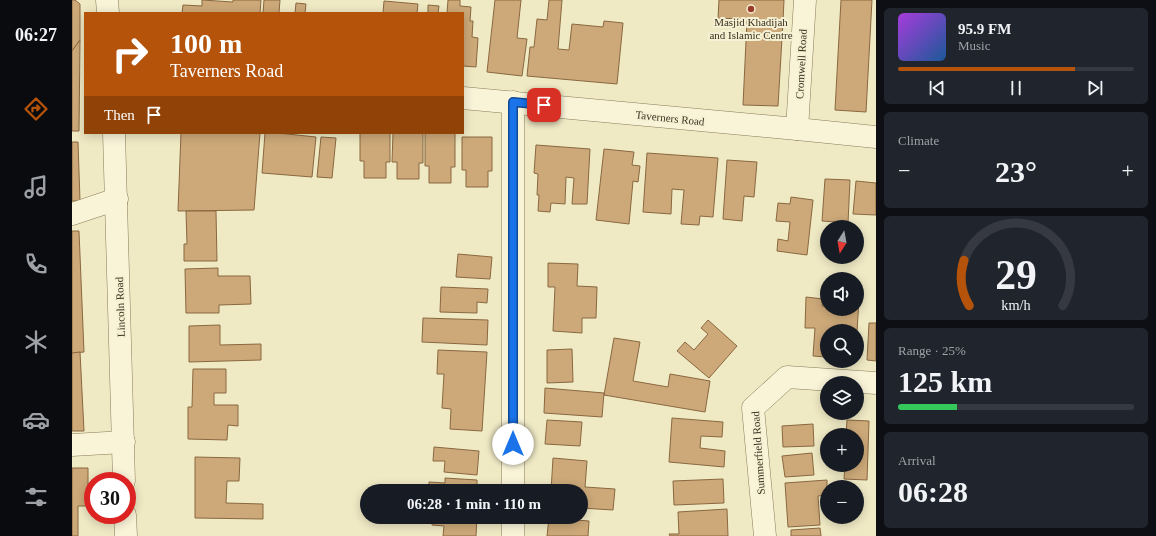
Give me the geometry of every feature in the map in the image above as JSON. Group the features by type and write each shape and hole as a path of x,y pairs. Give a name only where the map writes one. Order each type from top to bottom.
{"street":[{"path":"108,0 108,12"},
{"name":"Cromwell Road","path":"798,129 805,0"},
{"name":"Taverners Road","path":"464,98 798,129 876,138"},
{"path":"513,102 513,484"},
{"name":"Lincoln Road","path":"114,134 124,472"},
{"path":"72,214 116,199"},
{"name":"Summerfield Road","path":"765,536 753,408 787,378 876,383"},
{"path":"72,446 124,442"},
{"path":"125,524 126,536"},
{"path":"513,524 513,536"}],"building":[{"path":"72,0 75,0 80,4 80,40 72,51"},
{"path":"202,0 233,2 233,0 261,0 260,12 182,12 183,5 202,6"},
{"path":"264,0 280,0 279,12 263,12"},
{"path":"448,0 460,0 460,6 471,7 470,21 473,21 472,37 478,38 476,67 464,66 464,12 447,12"},
{"path":"495,0 521,0 517,38 527,39 522,76 487,72"},
{"path":"549,0 562,0 558,49 569,50 572,24 603,27 604,21 623,23 617,84 527,76 530,47 534,47 537,19 547,20"},
{"name":"Masjid Khadijah and Islamic Centre","path":"719,0 784,0 783,21 718,18"},
{"path":"841,0 872,0 866,112 835,110"},
{"path":"384,1 418,4 417,12 383,12"},
{"path":"296,3 306,4 305,12 295,12"},
{"path":"428,5 439,6 438,12 428,12"},
{"path":"747,20 783,21 778,106 743,105"},
{"path":"80,40 79,131 72,131 72,51"},
{"path":"181,134 260,134 254,210 178,211"},
{"path":"265,134 288,134 316,137 312,177 262,173"},
{"path":"360,134 390,134 390,162 386,162 386,178 364,178 364,161 360,161"},
{"path":"393,134 423,134 423,163 419,163 419,179 397,179 397,162 392,162"},
{"path":"425,134 455,134 455,167 451,167 451,183 429,183 429,166 425,166"},
{"path":"321,137 336,138 332,178 317,177"},
{"path":"462,137 492,137 492,171 488,171 488,187 466,187 466,170 462,170"},
{"path":"72,142 78,142 80,201 72,201"},
{"path":"536,145 590,149 587,204 572,204 574,178 566,177 565,204 551,203 550,212 538,211 538,174 534,173"},
{"path":"604,149 634,152 632,165 640,166 638,182 633,181 629,224 596,220"},
{"path":"647,153 718,158 713,217 700,216 699,225 681,224 684,190 672,189 671,214 643,212"},
{"path":"727,160 757,162 754,197 744,196 742,221 723,219"},
{"path":"825,179 850,180 848,220 822,220"},
{"path":"856,181 876,183 876,215 853,214"},
{"path":"791,197 813,200 807,255 777,251 778,239 788,241 790,222 776,221 778,203 790,204"},
{"path":"186,211 216,211 217,261 184,261 184,244 187,244"},
{"path":"72,231 79,231 84,352 72,353"},
{"path":"458,254 492,257 490,279 456,277"},
{"path":"548,263 578,264 577,286 597,287 596,318 582,318 582,333 553,331 555,287 548,287"},
{"path":"218,268 218,276 250,276 251,304 219,305 219,313 186,313 185,269"},
{"path":"441,287 488,289 487,303 477,302 477,313 440,312"},
{"path":"806,297 820,299 820,316 858,316 857,324 820,324 820,356 813,356 815,328 805,328"},
{"path":"423,318 488,320 487,345 422,342"},
{"path":"708,320 737,346 709,378 677,351 685,342 694,350 708,334 701,328"},
{"path":"869,323 876,323 876,361 867,360"},
{"path":"220,325 220,345 261,344 261,360 189,362 189,326"},
{"path":"614,338 640,342 633,381 668,387 670,374 710,381 705,412 604,395"},
{"path":"572,349 573,382 547,383 547,350"},
{"path":"438,350 487,352 482,431 450,429 451,409 442,408 444,374 437,374"},
{"path":"80,352 84,431 72,431 72,353"},
{"path":"193,369 226,369 226,393 214,393 214,405 238,405 238,426 228,425 227,440 188,439 188,407 192,407"},
{"path":"545,388 604,393 602,417 544,413"},
{"path":"672,418 723,422 722,437 701,436 700,448 725,451 724,467 669,462"},
{"path":"547,420 582,422 580,446 545,444"},
{"path":"847,420 869,421 867,480 844,479 844,472 864,472 864,428 846,428"},
{"path":"813,424 814,446 783,447 782,426"},
{"path":"434,447 479,451 477,475 444,472 445,461 433,461"},
{"path":"812,453 814,475 785,477 782,456"},
{"path":"195,457 240,458 239,481 227,481 226,503 263,504 263,519 195,518"},
{"path":"553,458 587,461 585,484 551,484"},
{"path":"72,468 88,468 88,472 84,472 84,506 78,506 78,536 72,536"},
{"path":"445,478 477,480 477,484 429,484 429,482 445,483"},
{"path":"723,479 724,503 674,505 673,481"},
{"path":"820,480 820,496 818,496 820,525 788,527 785,483"},
{"path":"588,487 615,489 613,510 588,508"},
{"path":"727,509 728,536 670,536 669,534 679,534 678,512"},
{"path":"589,521 588,536 547,536 548,524 588,524"},
{"path":"477,524 476,536 443,536 444,526 432,525"},
{"path":"820,528 821,536 791,536 791,530"}],"place":[{"name":"Masjid Khadijah and Islamic Centre","path":"751,9"}],"route":[{"path":"513,444 513,102 544,105"}]}
